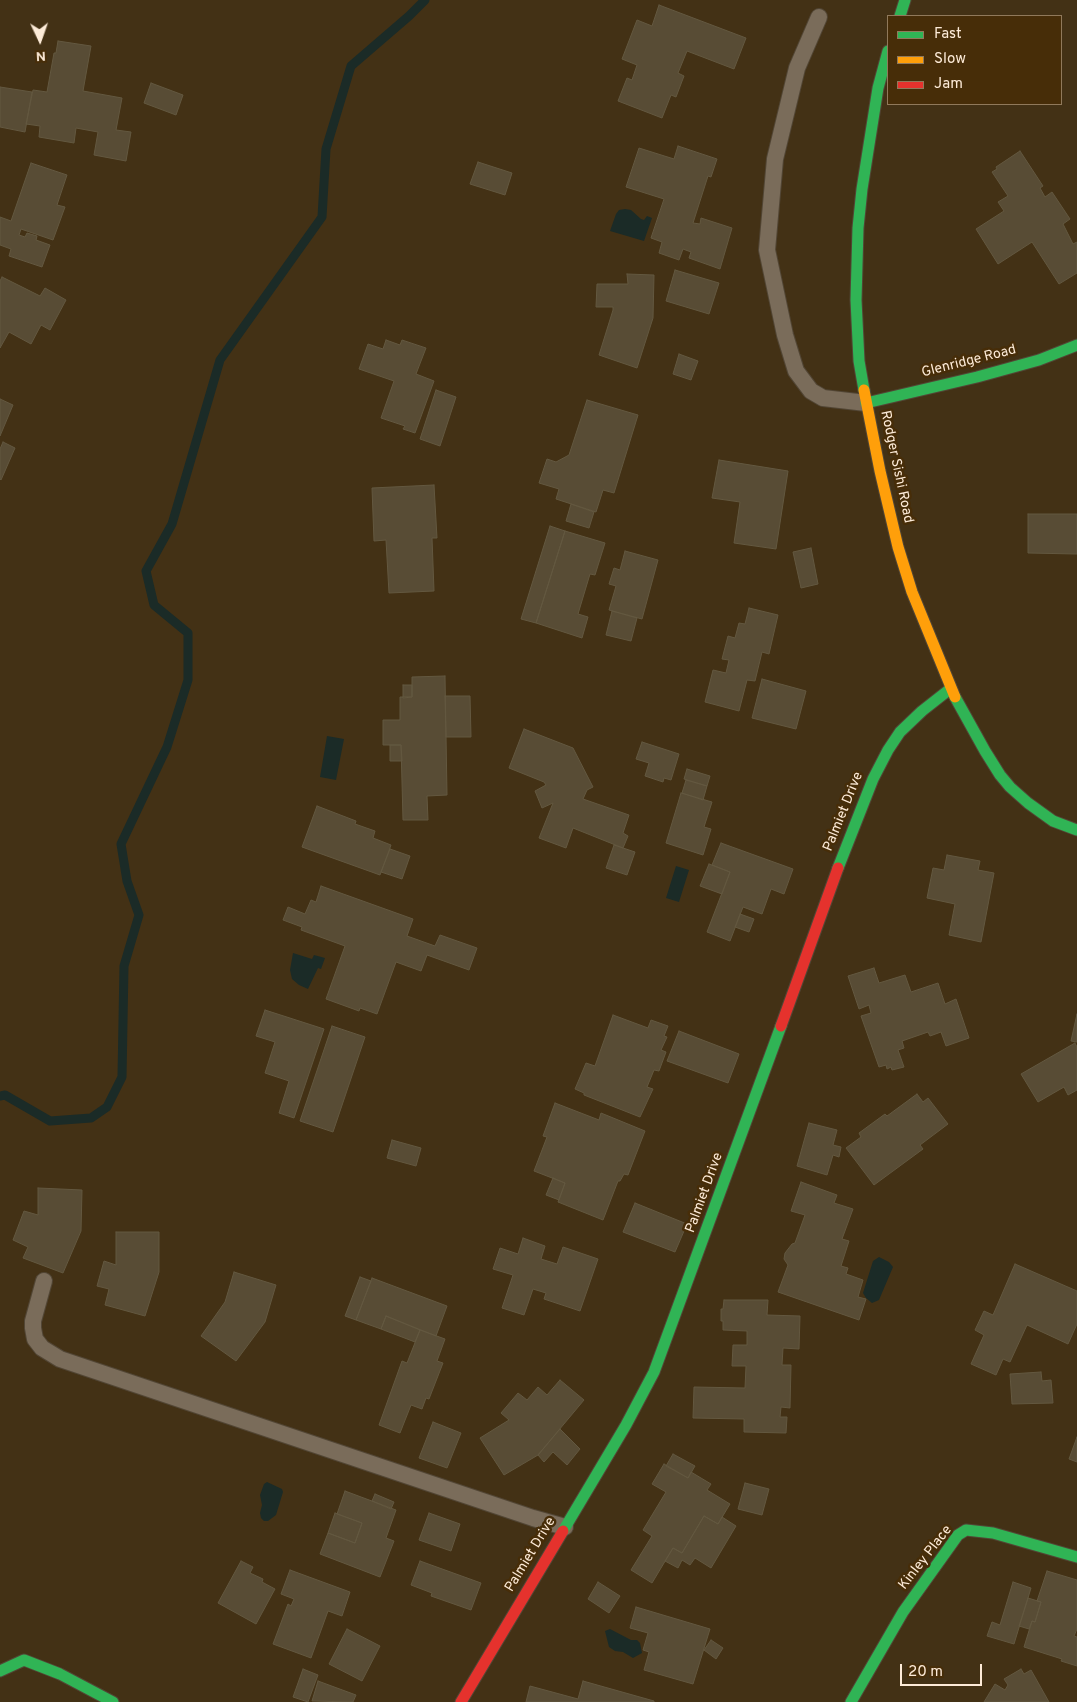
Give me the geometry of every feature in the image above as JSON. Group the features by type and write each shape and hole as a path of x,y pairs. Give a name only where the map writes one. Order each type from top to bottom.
{"street":[{"path":"900,15 905,0"},
{"name":"Rodger Sishi Road","path":"887,55 878,88 862,189 858,228 856,300 859,361 880,471 903,564 950,689 985,751 1010,787 1028,803 1053,820 1077,830"},
{"name":"Glenridge Road","path":"866,403 1039,360 1077,345"},
{"name":"Palmiet Drive","path":"461,1702 626,1425 658,1363 830,888 873,779 900,732 922,711 950,689"},
{"name":"Kinley Place","path":"851,1702 903,1612 958,1536 966,1530 992,1533 1077,1557"},
{"path":"0,1671 24,1660 60,1674 114,1702"}],"lane":[{"path":"819,18 797,68 775,159 767,250 785,336 796,371 811,391 823,398 866,403"},
{"path":"44,1281 33,1321 35,1339 42,1348 60,1358 533,1518 565,1527"}],"shaded area":[{"path":"619,210 631,210 644,220 647,216 652,218 644,241 610,231 616,214"},
{"path":"327,736 344,739 336,780 320,777"},
{"path":"676,866 689,870 679,902 666,898"},
{"path":"293,953 312,959 314,955 325,958 321,969 318,968 308,989 292,979 290,970"},
{"path":"879,1257 889,1262 893,1267 879,1300 872,1303 863,1293 873,1261"},
{"path":"267,1482 282,1489 283,1492 276,1515 268,1521 264,1521 260,1513 262,1505 260,1495 264,1484"},
{"path":"610,1629 631,1640 637,1640 640,1643 642,1653 633,1658 609,1647 605,1631"}],"building":[{"path":"659,5 746,38 734,69 687,51 678,73 684,76 676,97 671,95 662,118 618,101 627,78 632,80 637,65 622,59 637,20 652,26"},
{"path":"58,41 91,46 83,91 122,98 116,130 131,132 126,161 94,155 98,132 76,128 74,143 39,137 40,126 26,124 33,90 47,92"},
{"path":"151,83 183,95 176,115 144,103"},
{"path":"0,87 32,92 25,132 0,127"},
{"path":"678,146 717,159 711,177 708,176 693,223 700,224 701,218 732,228 720,269 689,258 691,252 683,249 679,260 659,253 662,242 651,238 664,199 626,187 639,148 674,159"},
{"path":"1020,151 1043,186 1040,188 1045,197 1052,192 1070,219 1063,224 1073,244 1077,242 1077,273 1059,284 1032,242 998,264 976,229 1004,211 998,202 1008,196 992,172 997,169 996,167"},
{"path":"478,162 512,173 505,195 470,184"},
{"path":"31,163 67,175 57,205 65,207 53,240 21,229 19,235 25,237 27,233 37,236 36,240 50,245 42,267 9,256 11,249 0,245 0,217 11,221"},
{"path":"675,270 719,283 709,314 666,301"},
{"path":"627,274 654,275 653,318 637,368 599,355 613,307 596,307 597,284 628,284"},
{"path":"2,277 40,296 45,288 66,300 50,330 41,325 31,344 9,332 0,348 0,281"},
{"path":"386,340 400,345 402,340 426,348 416,374 434,381 415,433 403,429 405,426 381,418 394,381 359,369 368,344 383,349"},
{"path":"679,354 698,361 691,380 673,374"},
{"path":"436,390 456,397 440,446 420,439"},
{"path":"0,399 13,405 0,436"},
{"path":"587,400 638,415 614,493 603,490 596,512 556,499 559,489 539,483 547,459 556,462 569,455"},
{"path":"3,442 15,448 1,480 0,449"},
{"path":"719,460 788,471 776,549 734,543 740,502 712,498"},
{"path":"434,485 437,538 432,538 434,591 389,593 386,540 374,541 372,488"},
{"path":"571,504 594,512 589,528 566,521"},
{"path":"1028,514 1077,514 1077,554 1028,553"},
{"path":"550,526 565,531 536,623 521,619"},
{"path":"565,531 605,543 595,575 590,574 578,614 588,617 582,638 536,623"},
{"path":"811,548 818,584 801,588 793,552"},
{"path":"625,551 658,560 642,619 609,610 616,586 609,584 614,568 620,570"},
{"path":"749,608 778,615 769,654 762,652 755,681 747,680 739,711 705,702 713,670 726,673 729,660 722,659 728,636 735,638 739,623 745,624"},
{"path":"612,611 637,618 631,641 606,635"},
{"path":"445,676 447,795 427,796 428,820 403,820 401,745 383,745 383,720 400,720 400,697 412,697 412,677"},
{"path":"762,679 806,691 796,729 752,718"},
{"path":"403,685 412,685 412,697 403,698"},
{"path":"445,696 470,696 471,737 446,737"},
{"path":"524,729 573,748 593,787 587,790 583,799 629,815 623,833 628,836 623,848 573,828 566,848 539,838 553,803 542,808 535,791 546,785 544,782 509,768"},
{"path":"642,742 679,754 671,780 664,778 663,782 645,776 649,763 636,759"},
{"path":"390,745 401,745 402,761 390,761"},
{"path":"687,769 710,776 707,786 684,779"},
{"path":"686,780 707,786 703,800 682,793"},
{"path":"681,793 712,802 704,827 711,829 703,855 666,843"},
{"path":"317,806 356,821 355,824 375,831 373,838 391,845 380,875 302,847"},
{"path":"721,843 793,869 784,894 771,889 762,914 743,907 730,941 707,932 730,872 712,865"},
{"path":"614,845 635,852 627,875 606,868"},
{"path":"390,849 410,856 402,879 381,872"},
{"path":"947,855 980,861 978,870 994,873 981,942 949,935 955,904 927,898 933,868 944,870"},
{"path":"709,864 730,872 722,894 700,886"},
{"path":"321,886 413,919 407,936 435,946 440,935 477,948 469,970 427,955 421,971 396,962 377,1014 360,1008 359,1011 326,999 345,946 301,930 302,927 283,920 288,907 305,914 311,900 316,902"},
{"path":"740,914 754,919 749,932 735,927"},
{"path":"874,968 879,983 905,975 911,992 938,983 945,1004 956,999 969,1038 946,1046 941,1032 930,1036 928,1032 902,1041 904,1048 898,1050 904,1067 892,1070 891,1067 887,1069 886,1065 879,1067 861,1016 871,1013 869,1005 859,1009 848,976"},
{"path":"265,1010 324,1029 294,1118 279,1113 289,1081 265,1073 275,1042 256,1036"},
{"path":"1077,1014 1077,1042 1071,1041"},
{"path":"613,1015 648,1028 651,1020 668,1026 664,1036 667,1037 661,1050 666,1052 659,1071 654,1070 647,1087 653,1089 640,1117 584,1095 584,1093 575,1089 586,1063 595,1066"},
{"path":"332,1026 365,1037 333,1132 300,1121"},
{"path":"679,1031 739,1054 728,1083 667,1061"},
{"path":"1075,1043 1077,1047 1077,1090 1068,1095 1064,1087 1038,1102 1021,1074"},
{"path":"917,1094 923,1102 928,1098 948,1124 920,1145 923,1149 874,1185 846,1148 861,1137 859,1133 885,1114 887,1116"},
{"path":"555,1103 599,1120 601,1113 645,1131 628,1175 624,1174 620,1181 618,1181 603,1220 558,1202 565,1183 534,1171 547,1137 543,1136"},
{"path":"809,1123 837,1130 833,1145 841,1147 839,1157 833,1155 827,1175 797,1166"},
{"path":"392,1140 421,1148 416,1166 387,1158"},
{"path":"553,1178 565,1183 559,1200 546,1195"},
{"path":"801,1182 837,1195 834,1203 853,1209 842,1239 849,1241 841,1266 848,1268 846,1274 863,1280 858,1297 866,1299 859,1320 778,1292 788,1265 784,1259 785,1253 795,1243 805,1215 791,1211"},
{"path":"38,1188 82,1190 81,1231 63,1273 23,1258 28,1247 13,1240 24,1211 38,1215"},
{"path":"635,1203 687,1224 675,1252 623,1232"},
{"path":"116,1232 159,1232 159,1272 145,1316 105,1305 109,1289 97,1286 104,1261 116,1265"},
{"path":"523,1238 545,1246 541,1259 557,1264 563,1247 598,1259 580,1311 544,1299 546,1293 533,1289 524,1315 502,1308 513,1275 493,1269 500,1248 518,1254"},
{"path":"1015,1264 1077,1291 1077,1324 1068,1344 1027,1325 1010,1362 1003,1359 996,1375 971,1364 984,1335 975,1330 984,1311 993,1315"},
{"path":"234,1272 276,1285 265,1322 236,1361 201,1336 225,1302"},
{"path":"360,1277 371,1281 356,1320 345,1316"},
{"path":"372,1278 447,1306 436,1336 386,1316 381,1329 356,1320"},
{"path":"724,1300 768,1300 767,1315 800,1316 799,1349 783,1348 782,1365 791,1365 790,1408 781,1407 780,1417 787,1417 786,1433 744,1432 744,1419 693,1418 694,1387 745,1388 746,1366 732,1366 733,1345 747,1345 747,1331 723,1330 721,1309 723,1309"},
{"path":"386,1316 420,1330 415,1342 381,1329"},
{"path":"420,1330 445,1339 437,1361 443,1363 429,1399 426,1398 422,1409 411,1405 400,1433 379,1425 402,1361 407,1363"},
{"path":"1041,1372 1042,1381 1051,1380 1053,1403 1012,1404 1010,1374"},
{"path":"560,1380 584,1400 538,1455 504,1475 480,1438 509,1420 501,1413 518,1393 527,1400 538,1387 547,1395"},
{"path":"433,1422 461,1433 447,1468 419,1458"},
{"path":"560,1429 580,1449 567,1465 553,1452 544,1462 538,1455"},
{"path":"1077,1437 1077,1462 1069,1459"},
{"path":"673,1454 695,1466 688,1478 666,1466"},
{"path":"664,1464 688,1478 691,1472 711,1484 707,1490 730,1504 718,1524 704,1516 682,1553 673,1548 652,1583 631,1570 652,1536 643,1530 666,1492 652,1484"},
{"path":"745,1483 769,1489 762,1515 738,1509"},
{"path":"345,1491 396,1510 386,1538 394,1541 380,1577 320,1554 328,1533 355,1543 362,1523 337,1514"},
{"path":"375,1494 394,1502 391,1509 372,1501"},
{"path":"335,1513 362,1523 355,1543 328,1533"},
{"path":"429,1513 460,1524 451,1551 419,1540"},
{"path":"704,1516 718,1524 722,1517 736,1526 711,1568 695,1558 690,1565 682,1560 678,1568 665,1561 673,1548 682,1553"},
{"path":"241,1561 253,1567 250,1573 263,1579 262,1582 275,1589 256,1624 218,1603"},
{"path":"420,1561 481,1583 471,1610 431,1596 432,1593 411,1585"},
{"path":"290,1570 350,1592 342,1616 328,1611 311,1658 273,1644 288,1604 291,1606 294,1599 281,1594"},
{"path":"1047,1571 1077,1580 1077,1629 1074,1636 1077,1637 1077,1666 1061,1661 1062,1659 1024,1647 1032,1621 1035,1622 1041,1602 1037,1601"},
{"path":"598,1582 620,1596 609,1613 588,1599"},
{"path":"1013,1582 1031,1588 1014,1644 987,1636 992,1622 1000,1625"},
{"path":"1028,1598 1041,1602 1035,1622 1032,1621 1029,1629 1019,1626"},
{"path":"636,1607 710,1629 693,1684 644,1670 649,1652 643,1650 648,1633 630,1628"},
{"path":"347,1629 380,1646 362,1681 329,1664"},
{"path":"711,1640 723,1648 716,1659 704,1650"},
{"path":"303,1669 318,1675 308,1702 293,1697"},
{"path":"1021,1669 1024,1674 1031,1670 1049,1702 984,1702 995,1684 1005,1690 1008,1685 1004,1679"},
{"path":"318,1681 356,1695 353,1702 312,1701"},
{"path":"583,1681 654,1702 526,1702 530,1686 578,1699"}],"waterway":[{"path":"0,1096 5,1095 50,1121 91,1118 107,1107 122,1077 124,966 139,915 127,881 121,844 167,747 188,680 188,633 154,605 146,571 172,524 220,360 322,217 326,149 351,66 425,0"}],"traffic: fast":[{"path":"900,15 905,0"},
{"path":"864,390 859,361 856,300 858,228 862,189 878,88 887,55"},
{"path":"866,403 977,377 1039,360 1077,345"},
{"path":"838,868 873,779 888,750 900,732 922,711 950,689"},
{"path":"955,697 985,751 1010,787 1053,821 1077,830"},
{"path":"563,1531 626,1425 654,1372 781,1026"},
{"path":"851,1702 903,1612 958,1535 966,1530 993,1533 1077,1557"},
{"path":"0,1671 24,1660 60,1674 113,1702"}],"traffic: slow":[{"path":"864,390 880,471 898,547 912,592 955,697"}],"traffic: jam":[{"path":"781,1026 838,868"},
{"path":"461,1702 563,1531"}]}
